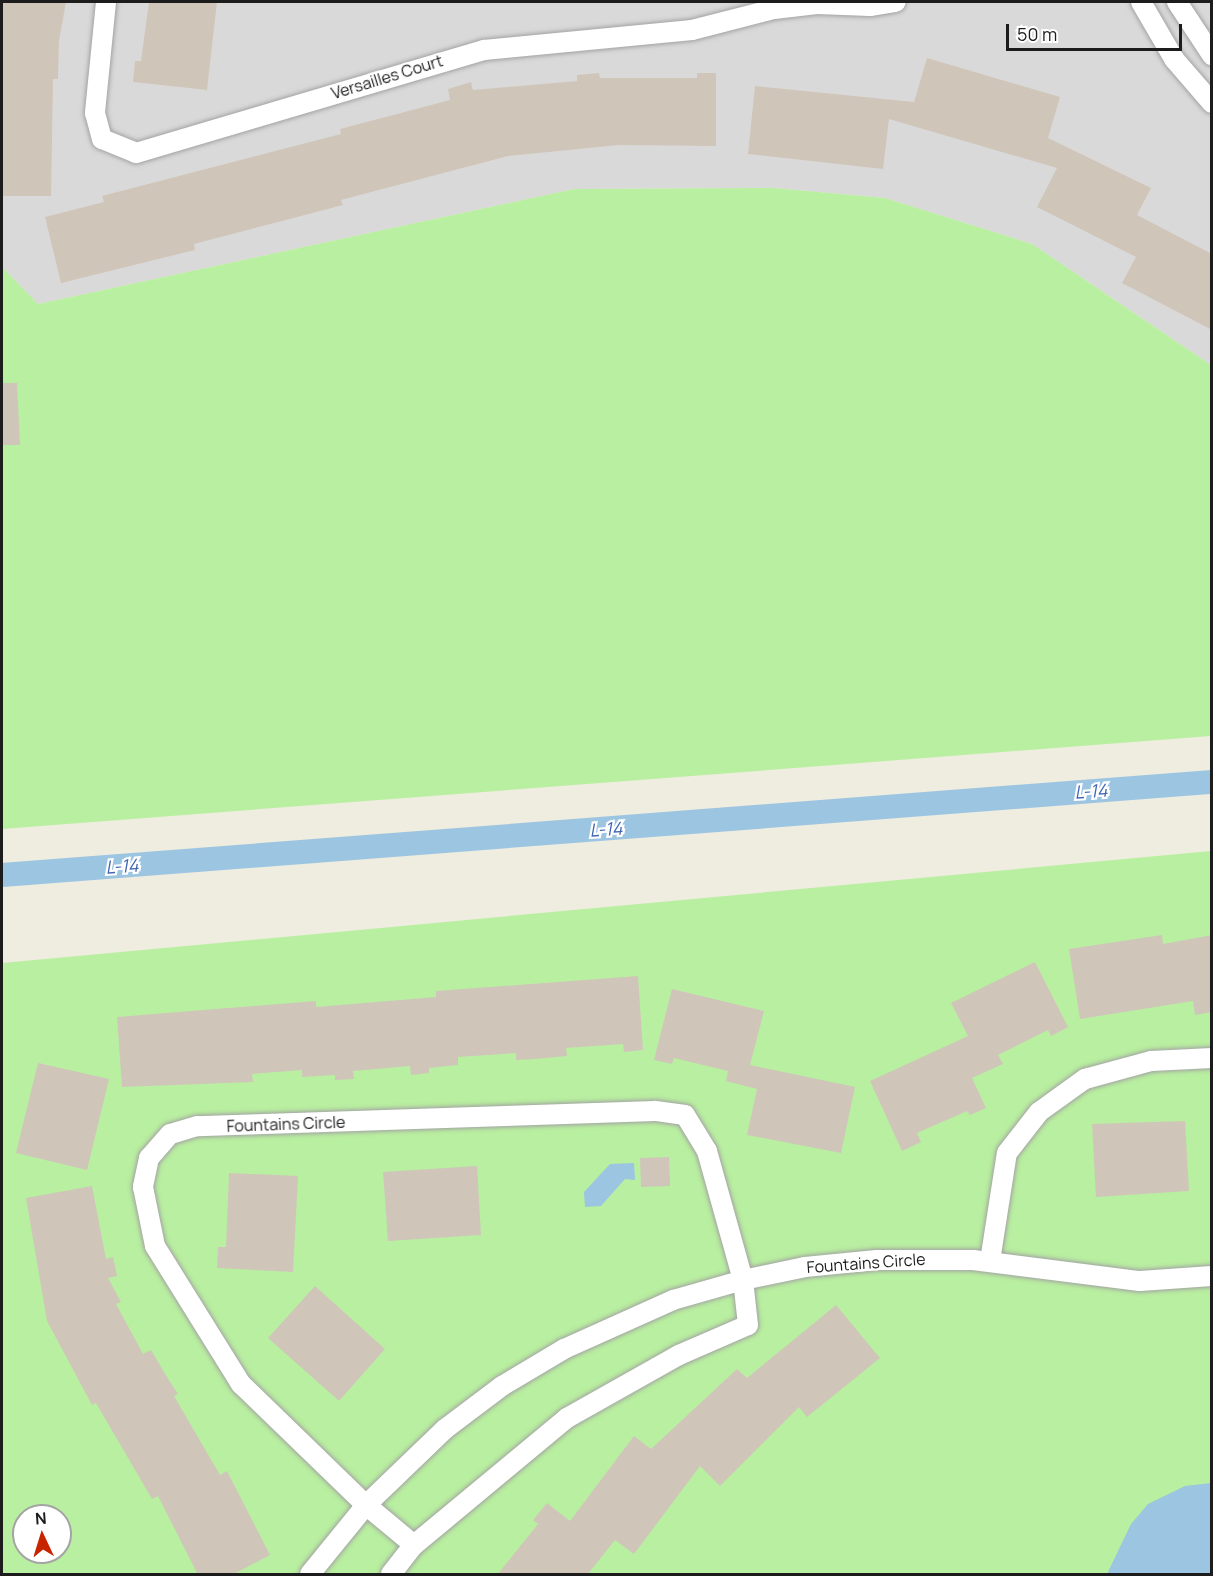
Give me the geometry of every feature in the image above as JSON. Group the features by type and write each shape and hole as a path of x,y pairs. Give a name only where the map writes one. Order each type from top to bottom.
{"street":[{"name":"Versailles Court","path":"106,2 95,113 102,139 136,153 484,50 682,32 774,9 813,3 870,6 896,2"},
{"path":"1141,2 1174,59 1212,103"},
{"path":"1177,2 1212,55"},
{"path":"990,1262 1007,1153 1039,1112 1085,1079 1151,1061 1212,1058"},
{"name":"Fountains Circle","path":"366,1505 241,1384 155,1246 143,1187 149,1158 170,1134 197,1126 655,1111 686,1116 707,1151 742,1280"},
{"name":"Fountains Circle","path":"310,1575 366,1505 444,1429 502,1386 564,1348 674,1300 742,1280 805,1267 877,1260 990,1262 1140,1281 1212,1276"},
{"path":"391,1575 414,1545 567,1418 679,1354 748,1325 742,1280"},
{"path":"366,1505 414,1545"}],"shaded area":[{"path":"2,2 1211,2 1211,365 1032,244 885,198 774,188 574,189 38,304 2,267"}],"green space":[{"path":"774,188 885,198 1032,244 1211,365 1211,736 2,829 2,267 38,304 574,189"},
{"path":"1211,851 1211,1574 2,1574 2,963"}],"water":[{"path":"634,1163 635,1180 625,1179 601,1206 585,1207 584,1192 610,1164"},
{"path":"1211,1483 1211,1574 1107,1574 1131,1524 1148,1504 1185,1486"}],"building":[{"path":"2,2 66,2 59,41 58,79 53,79 51,196 2,196"},
{"path":"149,2 217,2 207,90 133,82 135,61 141,61"},
{"path":"927,58 1060,97 1048,138 1151,188 1137,215 1212,254 1212,330 1122,283 1136,257 1037,207 1057,168 889,119 883,169 748,154 755,86 914,102"},
{"path":"599,73 600,78 697,78 697,73 716,73 716,146 619,145 508,156 341,200 343,205 194,244 195,250 61,283 45,217 104,202 102,196 341,134 340,129 450,100 448,89 471,82 473,90 577,81 577,75"},
{"path":"2,383 17,383 20,445 2,445"},
{"path":"1162,935 1163,944 1212,935 1212,1012 1195,1015 1193,1001 1080,1019 1069,949"},
{"path":"1035,962 1068,1027 1051,1036 1048,1030 998,1055 1003,1064 972,1078 986,1108 970,1115 967,1111 917,1133 921,1142 902,1151 870,1081 968,1036 951,1003"},
{"path":"638,976 643,1050 624,1052 623,1044 566,1048 567,1056 535,1059 516,1060 516,1053 458,1057 458,1065 429,1068 429,1073 411,1075 410,1066 353,1071 354,1079 335,1080 335,1075 302,1077 302,1070 252,1074 253,1082 122,1087 117,1017 316,1001 316,1007 436,997 436,991"},
{"path":"672,989 764,1011 750,1065 855,1087 841,1153 747,1135 757,1089 726,1081 728,1071 674,1058 672,1064 654,1060"},
{"path":"38,1063 109,1079 87,1170 16,1153"},
{"path":"1185,1121 1189,1191 1096,1197 1092,1124"},
{"path":"669,1157 670,1186 641,1187 640,1158"},
{"path":"477,1166 481,1235 388,1241 383,1172"},
{"path":"229,1173 298,1176 293,1272 217,1268 218,1247 226,1247"},
{"path":"92,1186 106,1259 113,1257 117,1276 108,1278 121,1302 116,1304 143,1354 151,1350 178,1394 174,1396 220,1475 227,1471 270,1555 232,1575 198,1575 158,1496 152,1499 96,1403 92,1405 47,1321 26,1198"},
{"path":"315,1286 385,1349 339,1401 268,1338"},
{"path":"836,1305 880,1358 807,1417 799,1407 720,1486 700,1466 634,1554 615,1540 587,1575 497,1575 538,1524 533,1520 547,1503 570,1521 634,1436 651,1449 737,1369 747,1378"}],"waterway":[{"name":"L-14","path":"2,875 1212,782"}]}
